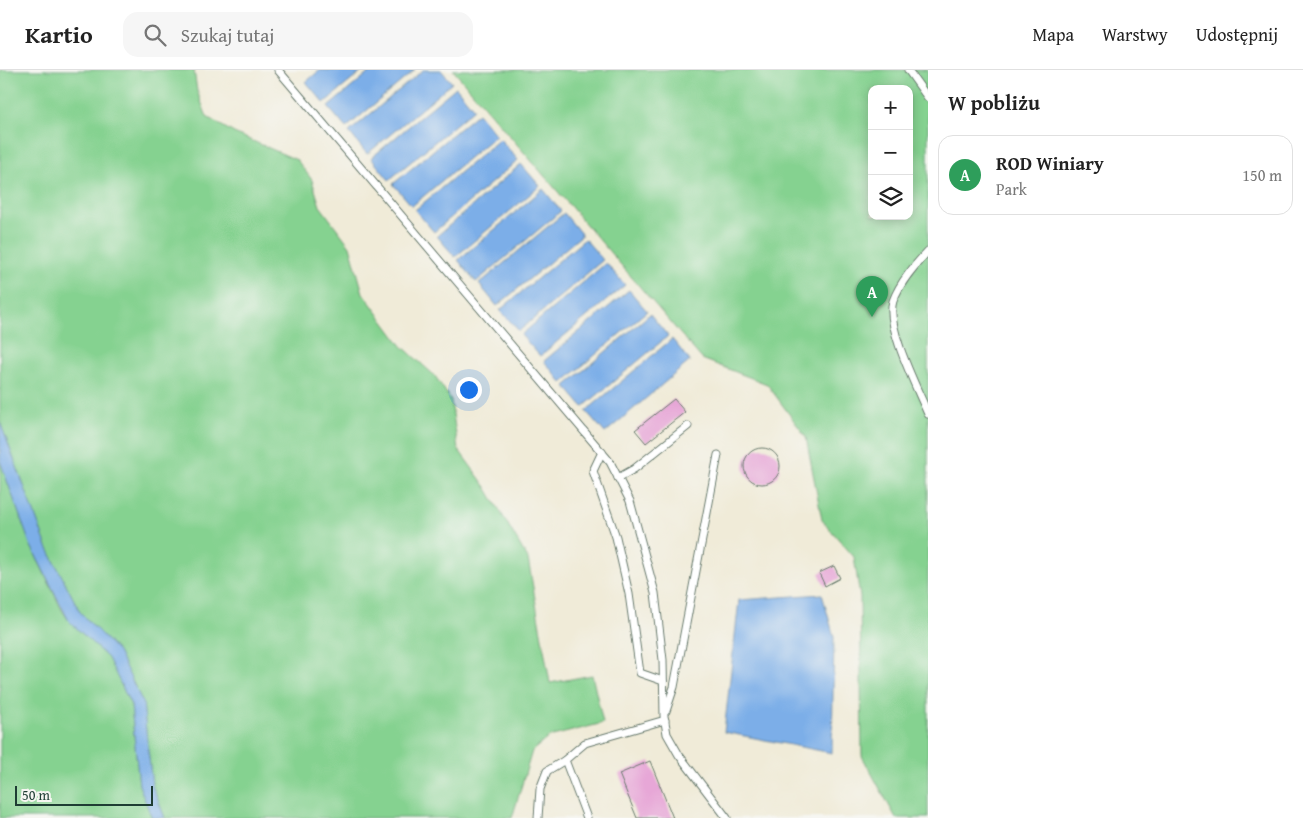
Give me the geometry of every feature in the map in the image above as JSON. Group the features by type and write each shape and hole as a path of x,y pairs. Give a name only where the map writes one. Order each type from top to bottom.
{"lane":[{"path":"278,70 602,452 618,478 630,501 655,592 663,660 664,718 667,734 679,755 727,818"},
{"path":"908,70 928,98"},
{"path":"928,251 900,287 893,303 900,350 928,414"},
{"path":"618,478 634,469 688,426"},
{"path":"602,452 593,471 616,537 629,594 640,673 663,681"},
{"path":"664,718 674,688 718,454"},
{"path":"538,818 540,789 547,771 565,760 585,743 664,718"},
{"path":"565,760 587,818"}],"green space":[{"path":"0,70 194,70 197,91 207,117 234,133 297,160 312,180 320,206 350,246 363,293 402,346 435,376 451,400 458,449 486,487 528,559 550,683 592,675 603,723 549,737 532,751 512,818 165,818 152,785 143,703 118,652 80,612 47,547 0,422"},
{"path":"453,70 928,70 928,818 896,818 862,756 860,597 854,557 822,520 806,437 767,384 702,359"},
{"path":"0,461 30,544 62,610 69,621 108,658 131,705 139,785 152,818 0,818"}],"water":[{"path":"320,70 364,70 324,103 306,82"},
{"path":"372,70 415,70 346,128 328,107"},
{"path":"423,70 441,70 452,83 367,154 349,132"},
{"path":"456,87 474,109 389,180 371,158"},
{"path":"478,113 496,135 412,206 393,184"},
{"path":"500,139 518,160 434,232 415,210"},
{"path":"521,164 540,186 455,257 437,236"},
{"path":"543,189 561,211 476,282 458,260"},
{"path":"564,213 582,235 497,306 479,284"},
{"path":"585,239 603,260 519,331 500,310"},
{"path":"606,263 625,285 540,356 521,335"},
{"path":"629,290 647,311 562,383 544,361"},
{"path":"650,314 668,336 583,407 565,386"},
{"path":"672,339 690,361 605,433 586,411"},
{"path":"0,422 47,547 80,612 118,652 143,703 152,785 165,818 152,818 139,785 131,705 108,658 69,621 30,544 0,461"},
{"path":"822,594 834,637 832,753 724,732 739,600"}],"building":[{"path":"674,399 685,412 646,443 635,430"},
{"path":"762,448 769,449 775,453 779,459 779,473 775,479 769,483 762,484 755,483 749,479 745,473 744,466 745,459 749,453 755,449"},
{"path":"834,566 840,578 825,586 819,573"},
{"path":"650,761 673,818 637,818 619,774"}],"place":[{"name":"ROD Winiary","path":"872,317"}]}
